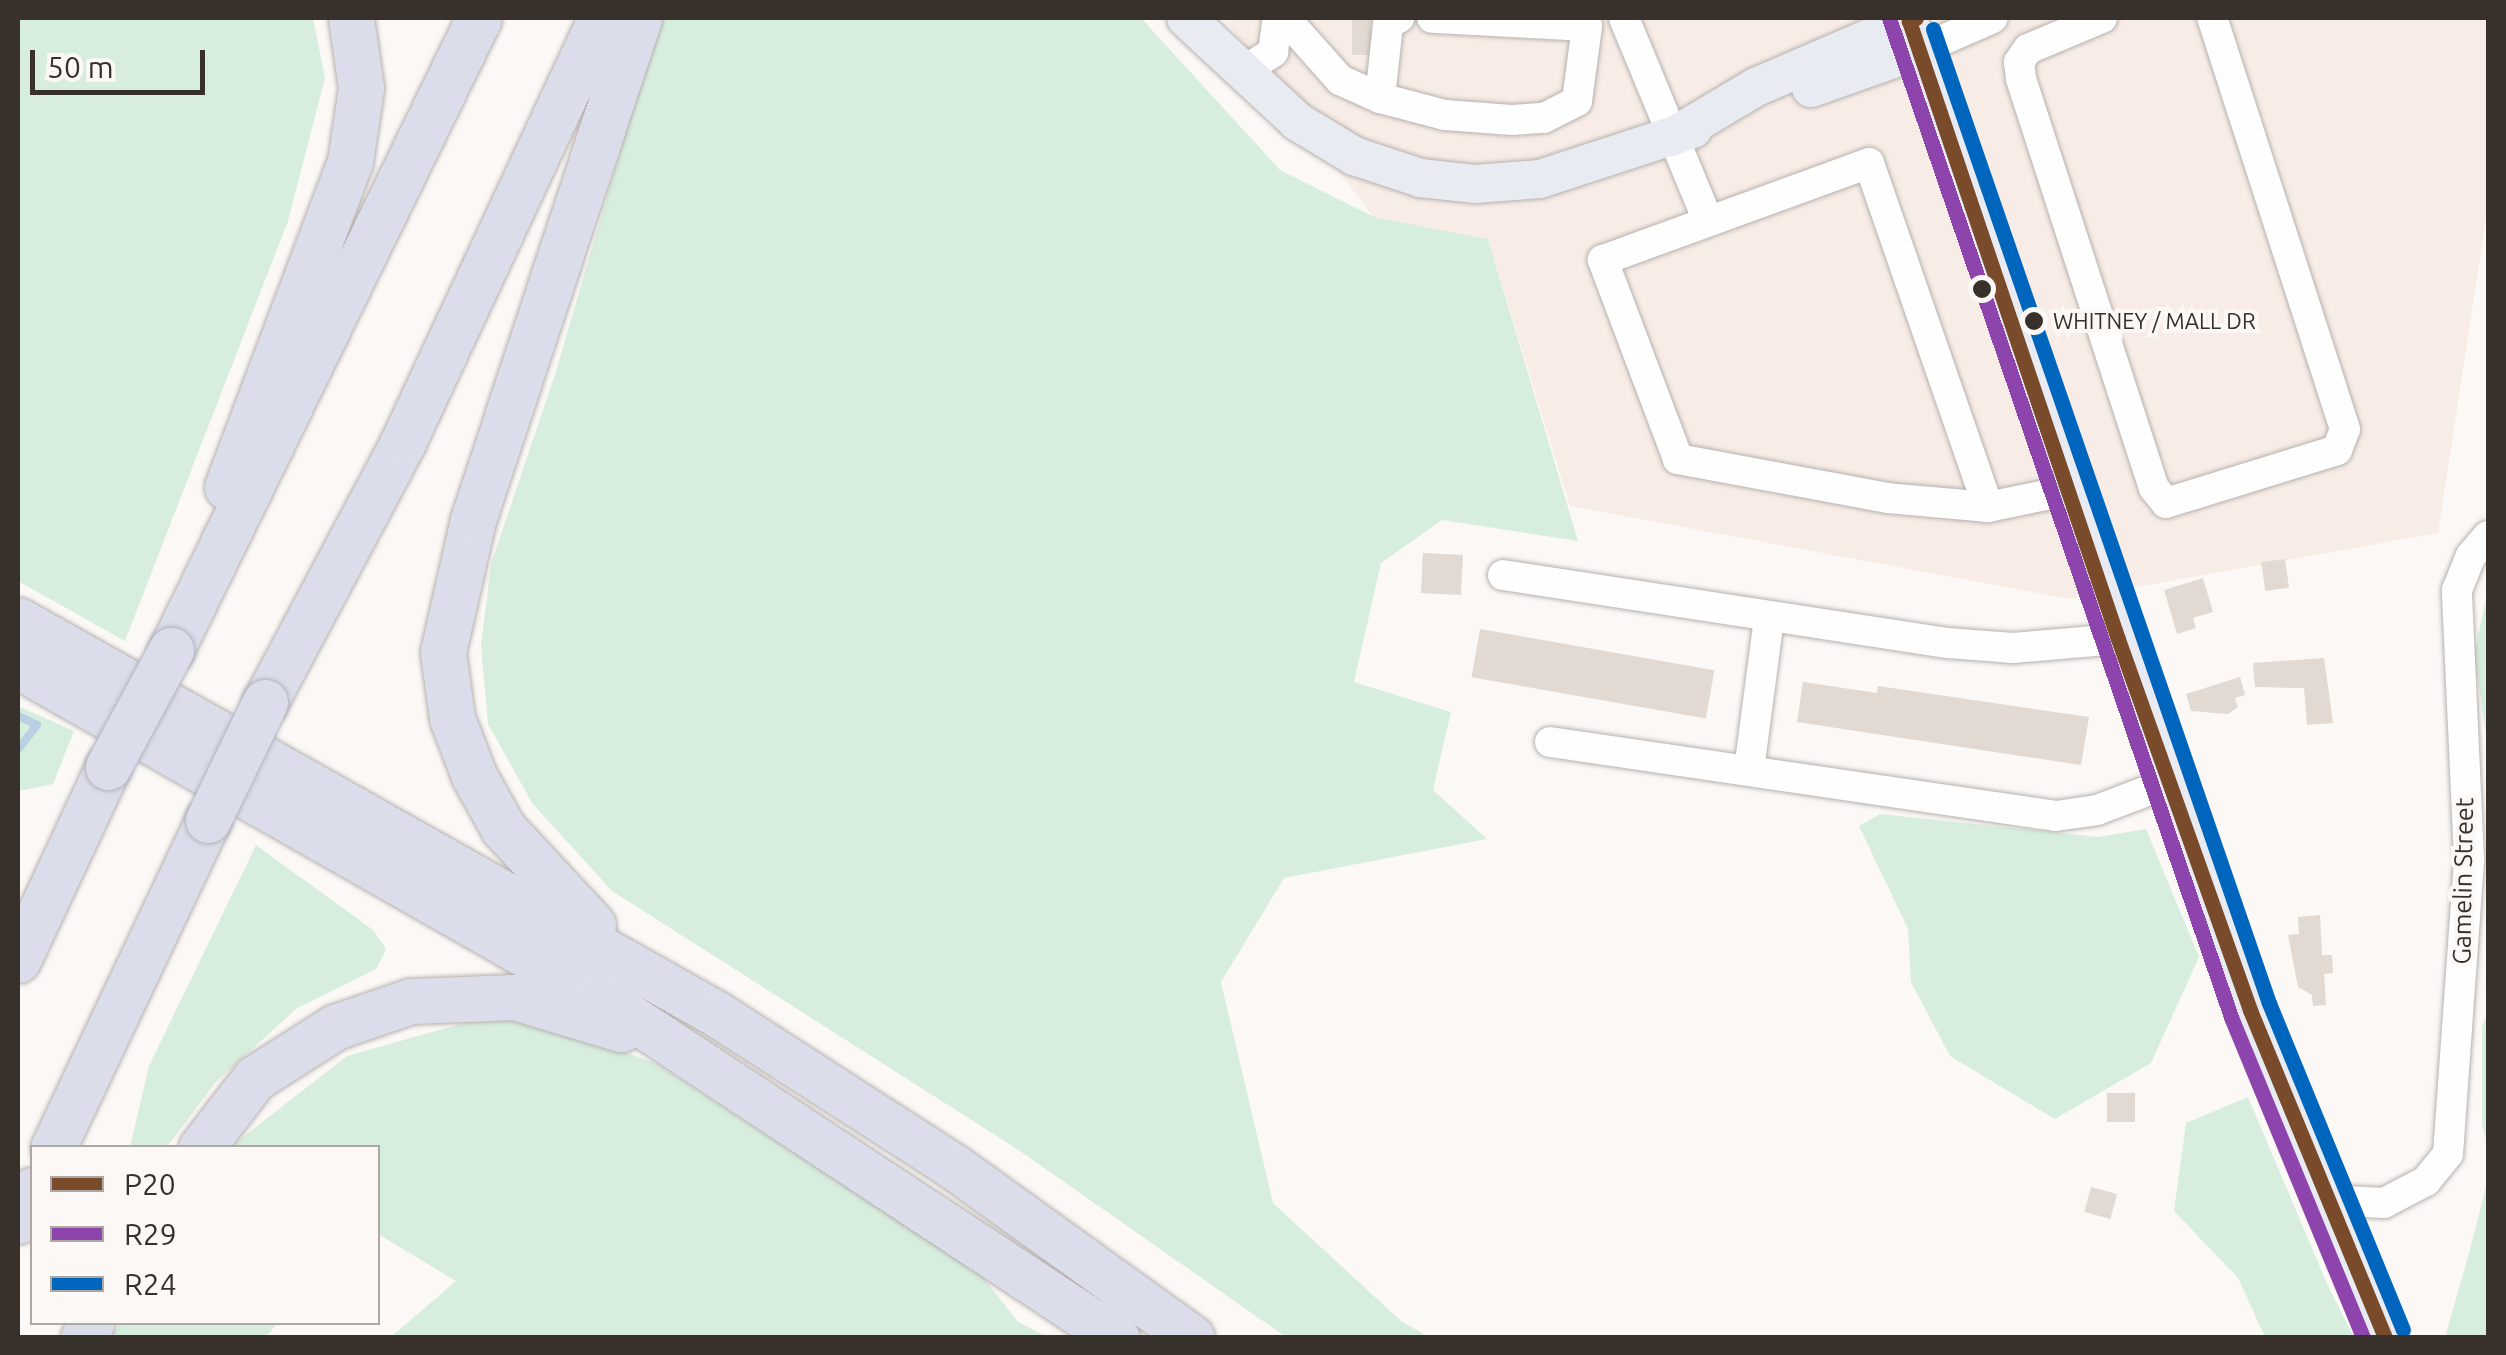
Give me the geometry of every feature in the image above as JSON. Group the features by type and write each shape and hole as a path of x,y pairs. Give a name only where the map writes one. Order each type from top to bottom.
{"highway":[{"path":"171,650 350,162 361,88 350,18"},
{"path":"18,960 108,767 171,650 479,18"},
{"path":"54,1145 265,702 428,391 601,18"},
{"path":"633,964 503,828 452,718 443,652 473,520 640,18"},
{"path":"18,620 124,686 633,964 953,1166 1192,1338"},
{"path":"18,666 449,907 677,1045 1117,1338"},
{"path":"203,1145 255,1078 335,1026 411,1001 514,997 677,1045"},
{"path":"18,1221 30,1194"}],"main road":[{"path":"1186,18 1325,140 1386,170 1446,182 1540,179 1672,137 1756,88 1916,29 2118,638 2325,1200 2385,1338"}],"street":[{"path":"1244,71 1273,52 1282,18"},
{"path":"1282,18 1340,80 1380,98 1445,115 1544,118 1577,102 1587,26"},
{"path":"1380,98 1388,24 1399,18"},
{"path":"1432,18 1587,26 1623,20 1708,221"},
{"path":"1916,29 1992,18"},
{"path":"2102,18 2028,49 2019,62 2021,79 2154,488 2166,503 2337,450 2345,429 2212,18"},
{"path":"1988,507 1869,163 1603,260 1678,459 1888,498 1988,507 2070,490"},
{"name":"Gamelin Street","path":"2325,1200 2384,1203 2426,1181 2448,1154 2468,859 2457,590 2471,556 2488,536"},
{"path":"1503,575 1769,619 2013,648 2118,638"},
{"path":"1749,770 1769,619"},
{"path":"1550,742 2056,816 2097,810 2170,782"}],"shaded area":[{"path":"1224,18 2488,18 2488,206 2438,533 2070,599 1570,506 1488,239 1373,217"}],"green space":[{"path":"18,18 313,18 325,78 288,221 125,641 18,581"},
{"path":"659,18 1141,18 1280,170 1374,217 1488,239 1578,541 1442,520 1381,563 1354,682 1451,712 1433,790 1487,839 1284,878 1221,982 1273,1203 1401,1321 1429,1337 1286,1337 1017,1149 612,891 532,803 488,724 481,646 491,564 556,371"},
{"path":"2488,590 2488,748 2474,654"},
{"path":"18,706 74,731 53,784 18,791"},
{"path":"1880,814 2098,837 2146,829 2199,957 2151,1063 2055,1119 1950,1056 1911,982 1908,929 1859,826"},
{"path":"256,845 373,930 386,949 376,969 297,1008 215,1083 168,1145 130,1145 149,1066"},
{"path":"2488,1013 2488,1149 2482,1124 2482,1026"},
{"path":"536,1020 655,1063 979,1272 1018,1322 1048,1337 391,1337 456,1281 380,1235 380,1145 233,1145 347,1056 464,1023"},
{"path":"2248,1097 2328,1286 2354,1337 2265,1337 2238,1278 2174,1211 2186,1123"},
{"path":"2488,1179 2488,1337 2445,1337 2468,1257"},
{"path":"118,1325 276,1325 266,1337 111,1337"}],"building":[{"path":"1352,18 1371,18 1371,55 1352,55"},
{"path":"1423,553 1463,555 1461,595 1421,593"},
{"path":"2285,559 2289,588 2265,591 2261,562"},
{"path":"2203,578 2213,612 2193,618 2196,628 2177,634 2164,590"},
{"path":"1480,629 1714,670 1706,719 1471,677"},
{"path":"2324,658 2333,723 2307,725 2304,688 2255,687 2253,663"},
{"path":"2240,677 2245,695 2235,698 2238,707 2228,714 2191,711 2186,694"},
{"path":"1803,682 1877,693 1878,686 2089,717 2081,765 1797,722"},
{"path":"2320,915 2322,955 2332,955 2333,973 2324,974 2326,1005 2313,1006 2312,995 2298,987 2288,935 2299,934 2298,917"},
{"path":"2107,1093 2135,1093 2135,1122 2107,1122"},
{"path":"2091,1187 2117,1194 2110,1219 2084,1212"}],"waterway":[{"path":"18,716 37,725 18,749"}],"transit line":[{"name":"R29","path":"1889,18 2231,1017 2363,1338"},
{"name":"P20","path":"1916,18 1909,21 2118,639 2250,1010 2385,1338"},
{"name":"R24","path":"1933,29 2269,1003 2403,1330"}],"place":[{"name":"WHITNEY / MALL DR","path":"2034,321"}]}
